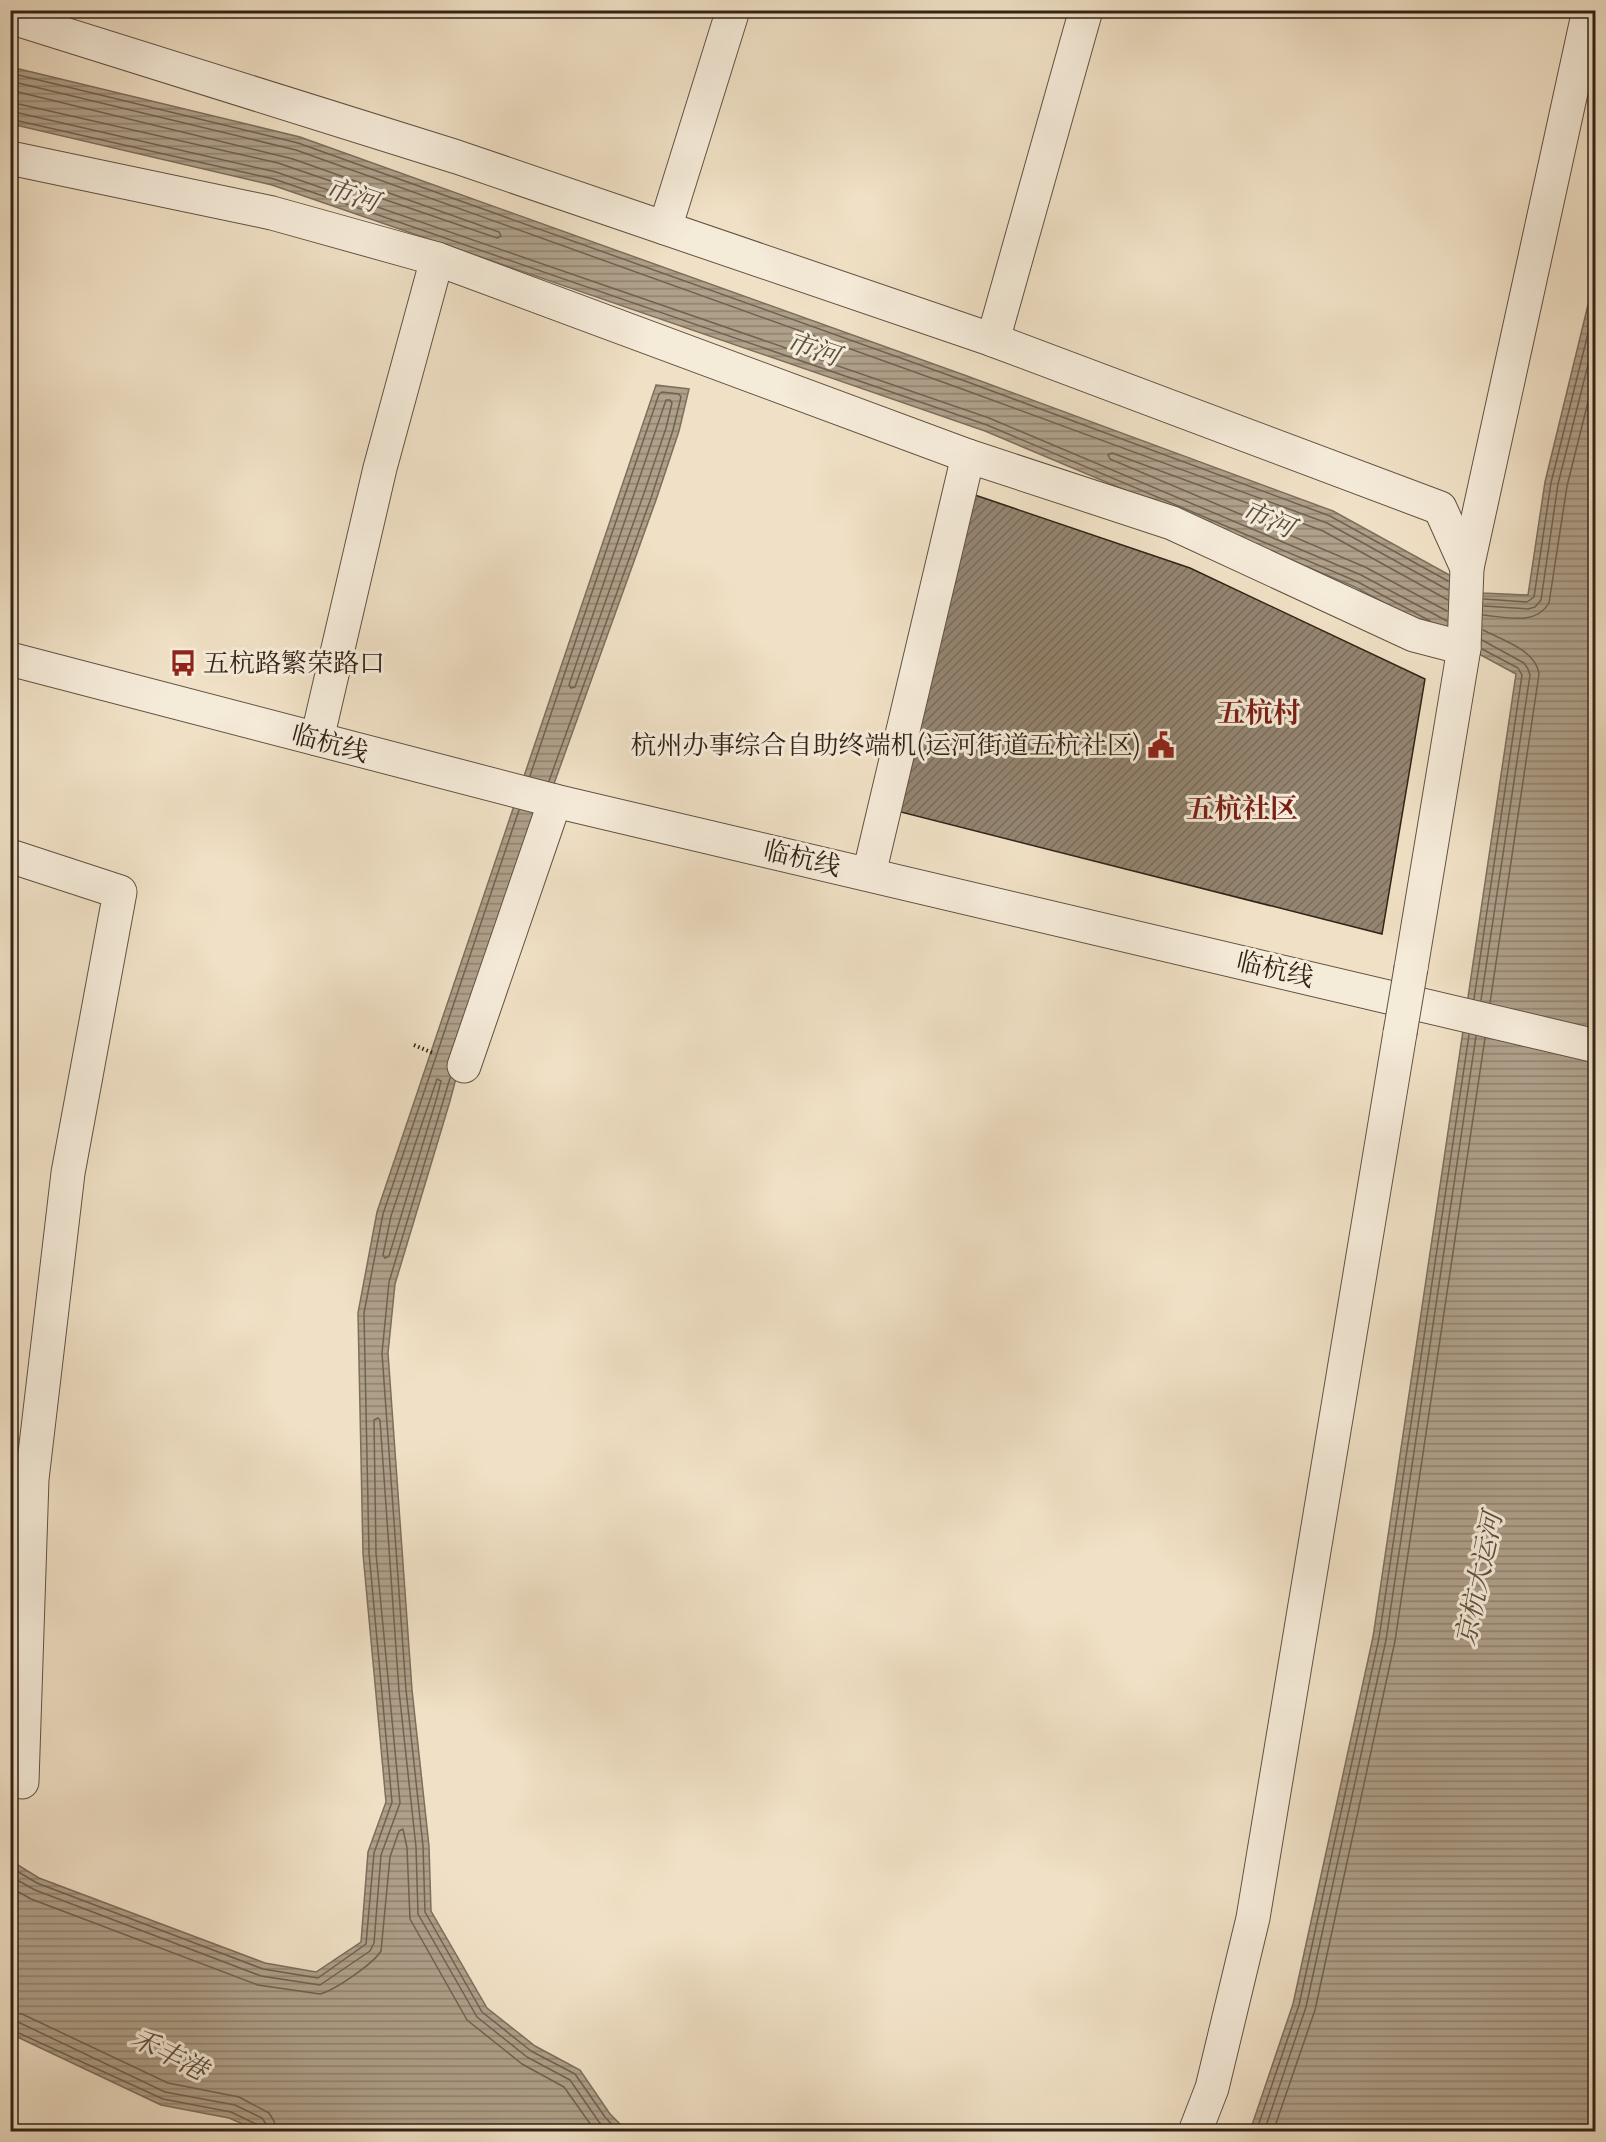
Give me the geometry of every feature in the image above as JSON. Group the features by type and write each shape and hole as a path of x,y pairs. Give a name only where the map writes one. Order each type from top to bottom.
{"street":[{"path":"665,228 733,10"},
{"path":"993,340 1086,10"},
{"path":"1195,2132 1212,2088 1253,1918 1464,646 1467,568 1589,10"},
{"path":"10,17 457,157 993,340 1440,508 1467,568"},
{"path":"10,158 272,213 437,259 968,456 1172,523 1414,635 1464,646"},
{"path":"317,739 380,468 437,259"},
{"path":"869,874 968,456"},
{"name":"临杭线","path":"10,659 555,801 1596,1046"},
{"path":"464,1066 555,801"},
{"path":"10,856 120,892 68,1173 32,1479 22,1782"}],"water":[{"path":"11,67 300,137 967,376 1333,511 1482,593 1528,595 1545,482 1595,276 1595,2131 1250,2131 1293,2004 1373,1637 1516,674 1355,587 985,431 272,185 11,124"},
{"name":"禾丰港","path":"656,385 689,389 679,431 478,995 450,1101 395,1284 388,1353 412,1690 429,1846 431,1911 487,2008 535,2046 580,2070 610,2114 627,2131 259,2131 229,2118 161,2105 11,2034 10,1860 39,1878 265,1963 316,1972 361,1942 368,1852 386,1802 363,1554 358,1313 377,1212"}],"building":[{"name":"杭州办事综合自助终端机(运河街道五杭社区)","path":"966,492 1190,568 1425,679 1382,934 893,810"}],"place":[{"name":"五杭路繁荣路口","path":"183,663"},
{"name":"杭州办事综合自助终端机(运河街道五杭社区)","path":"1161,745"}],"district":[{"name":"五杭村","path":"1259,712"},
{"name":"五杭社区","path":"1242,808"}],"water label":[{"name":"市河","path":"352,195"},
{"name":"市河","path":"813,349"},
{"name":"市河","path":"1268,519"},
{"name":"京杭大运河","path":"1479,1579"}]}
